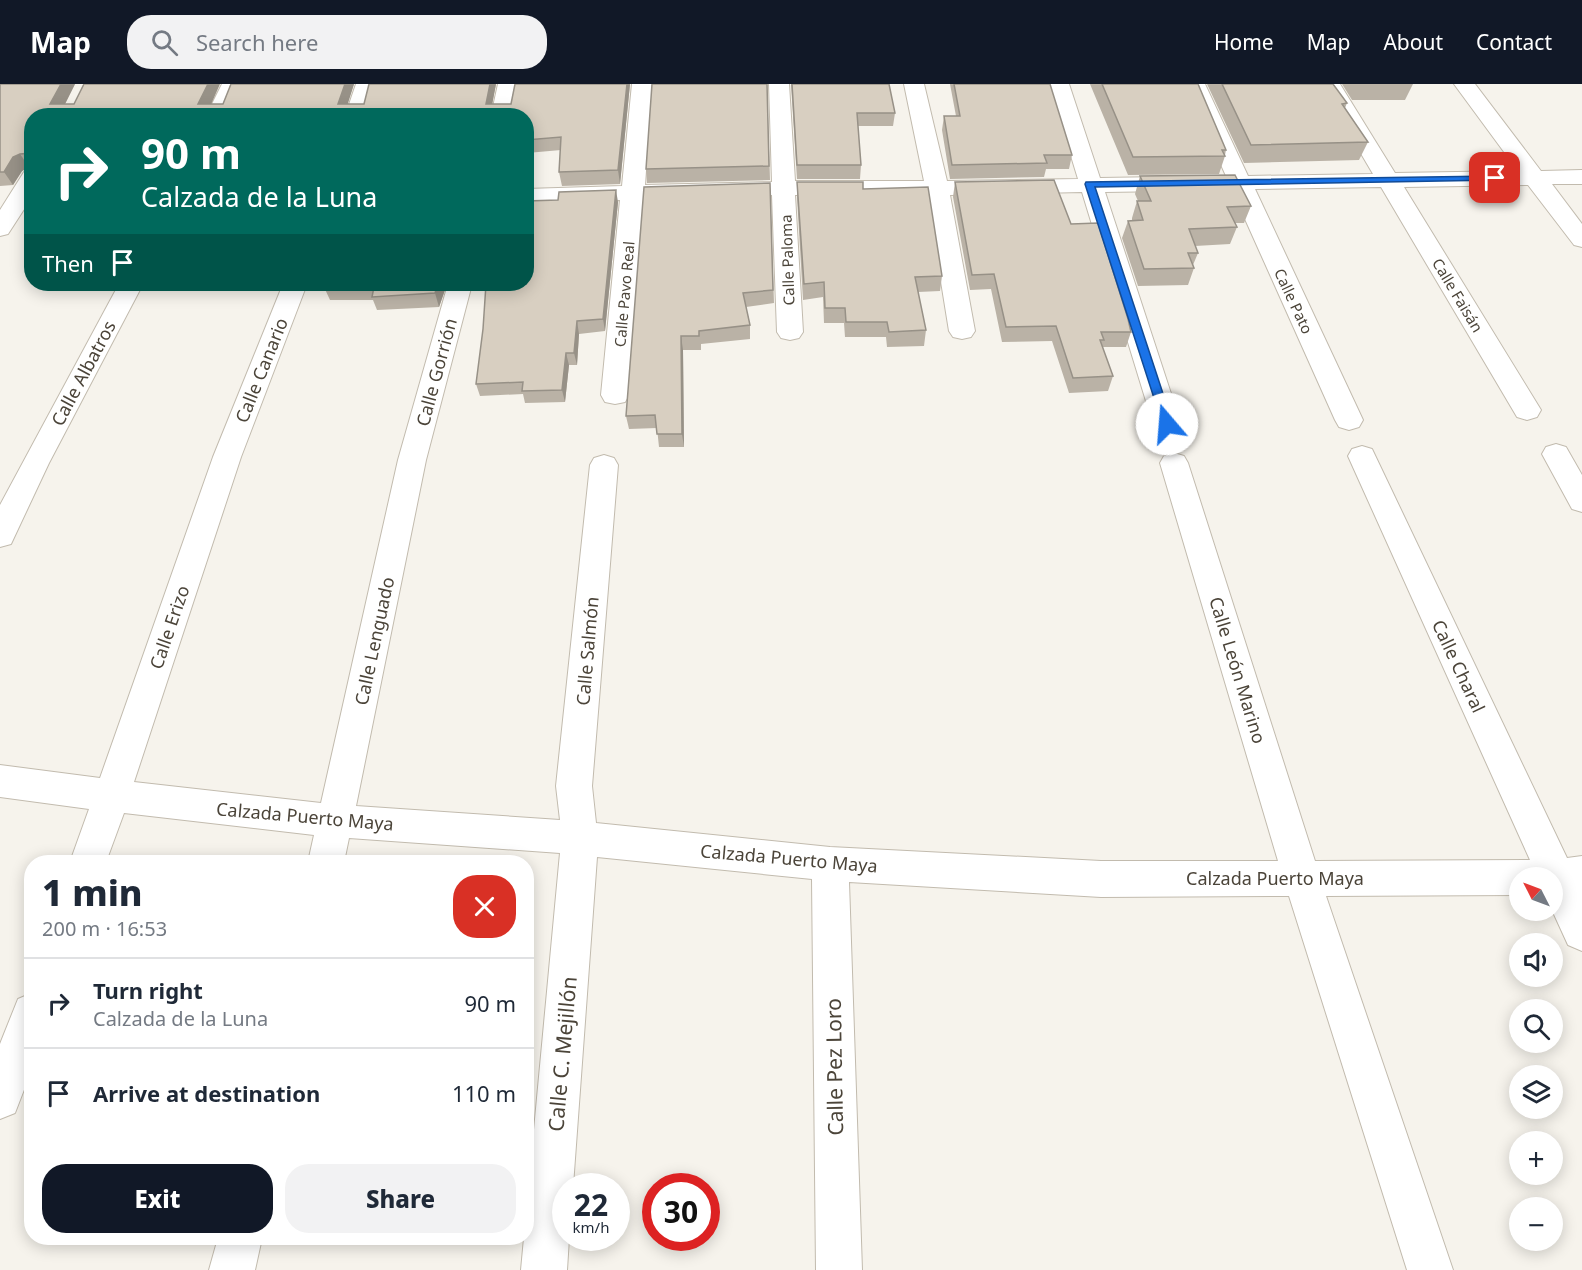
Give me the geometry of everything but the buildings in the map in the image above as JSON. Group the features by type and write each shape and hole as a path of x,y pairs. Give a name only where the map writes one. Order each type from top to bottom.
{"street":[{"path":"220,108 231,84"},
{"path":"358,108 366,84"},
{"path":"504,108 508,84"},
{"name":"Calle Pavo Real","path":"615,395 642,84"},
{"name":"Calle Paloma","path":"778,84 785,188 790,332"},
{"path":"914,84 937,189 962,331"},
{"path":"1059,84 1167,424"},
{"name":"Calle Pato","path":"1195,84 1349,420"},
{"name":"Calle Faisán","path":"1330,84 1527,410"},
{"path":"1464,84 1582,240"},
{"path":"534,196 785,188 937,189 1089,184 1582,177"},
{"path":"0,230 24,190"},
{"name":"Calle Albatros","path":"0,536 127,291"},
{"name":"Calle Canario","path":"226,457 292,291"},
{"name":"Calle Gorrión","path":"412,460 458,291"},
{"path":"1556,454 1582,501"},
{"name":"Calle Charal","path":"1362,456 1569,875 1582,932"},
{"name":"Calle Erizo","path":"91,855 226,457"},
{"name":"Calle Lenguado","path":"328,855 412,460"},
{"name":"Calle León Marino","path":"1174,463 1302,878 1430,1270"},
{"name":"Calle Salmón","path":"580,838 574,786 604,465"},
{"name":"Calzada Puerto Maya","path":"0,781 336,821 580,838 830,864 1101,879 1569,875"},
{"name":"Calle C. Mejillón","path":"544,1270 580,838"},
{"name":"Calle Pez Loro","path":"830,864 839,1270"},
{"path":"0,1098 24,1034"},
{"path":"232,1270 238,1245"}],"route":[{"path":"1167,424 1089,184 1495,178"}]}
